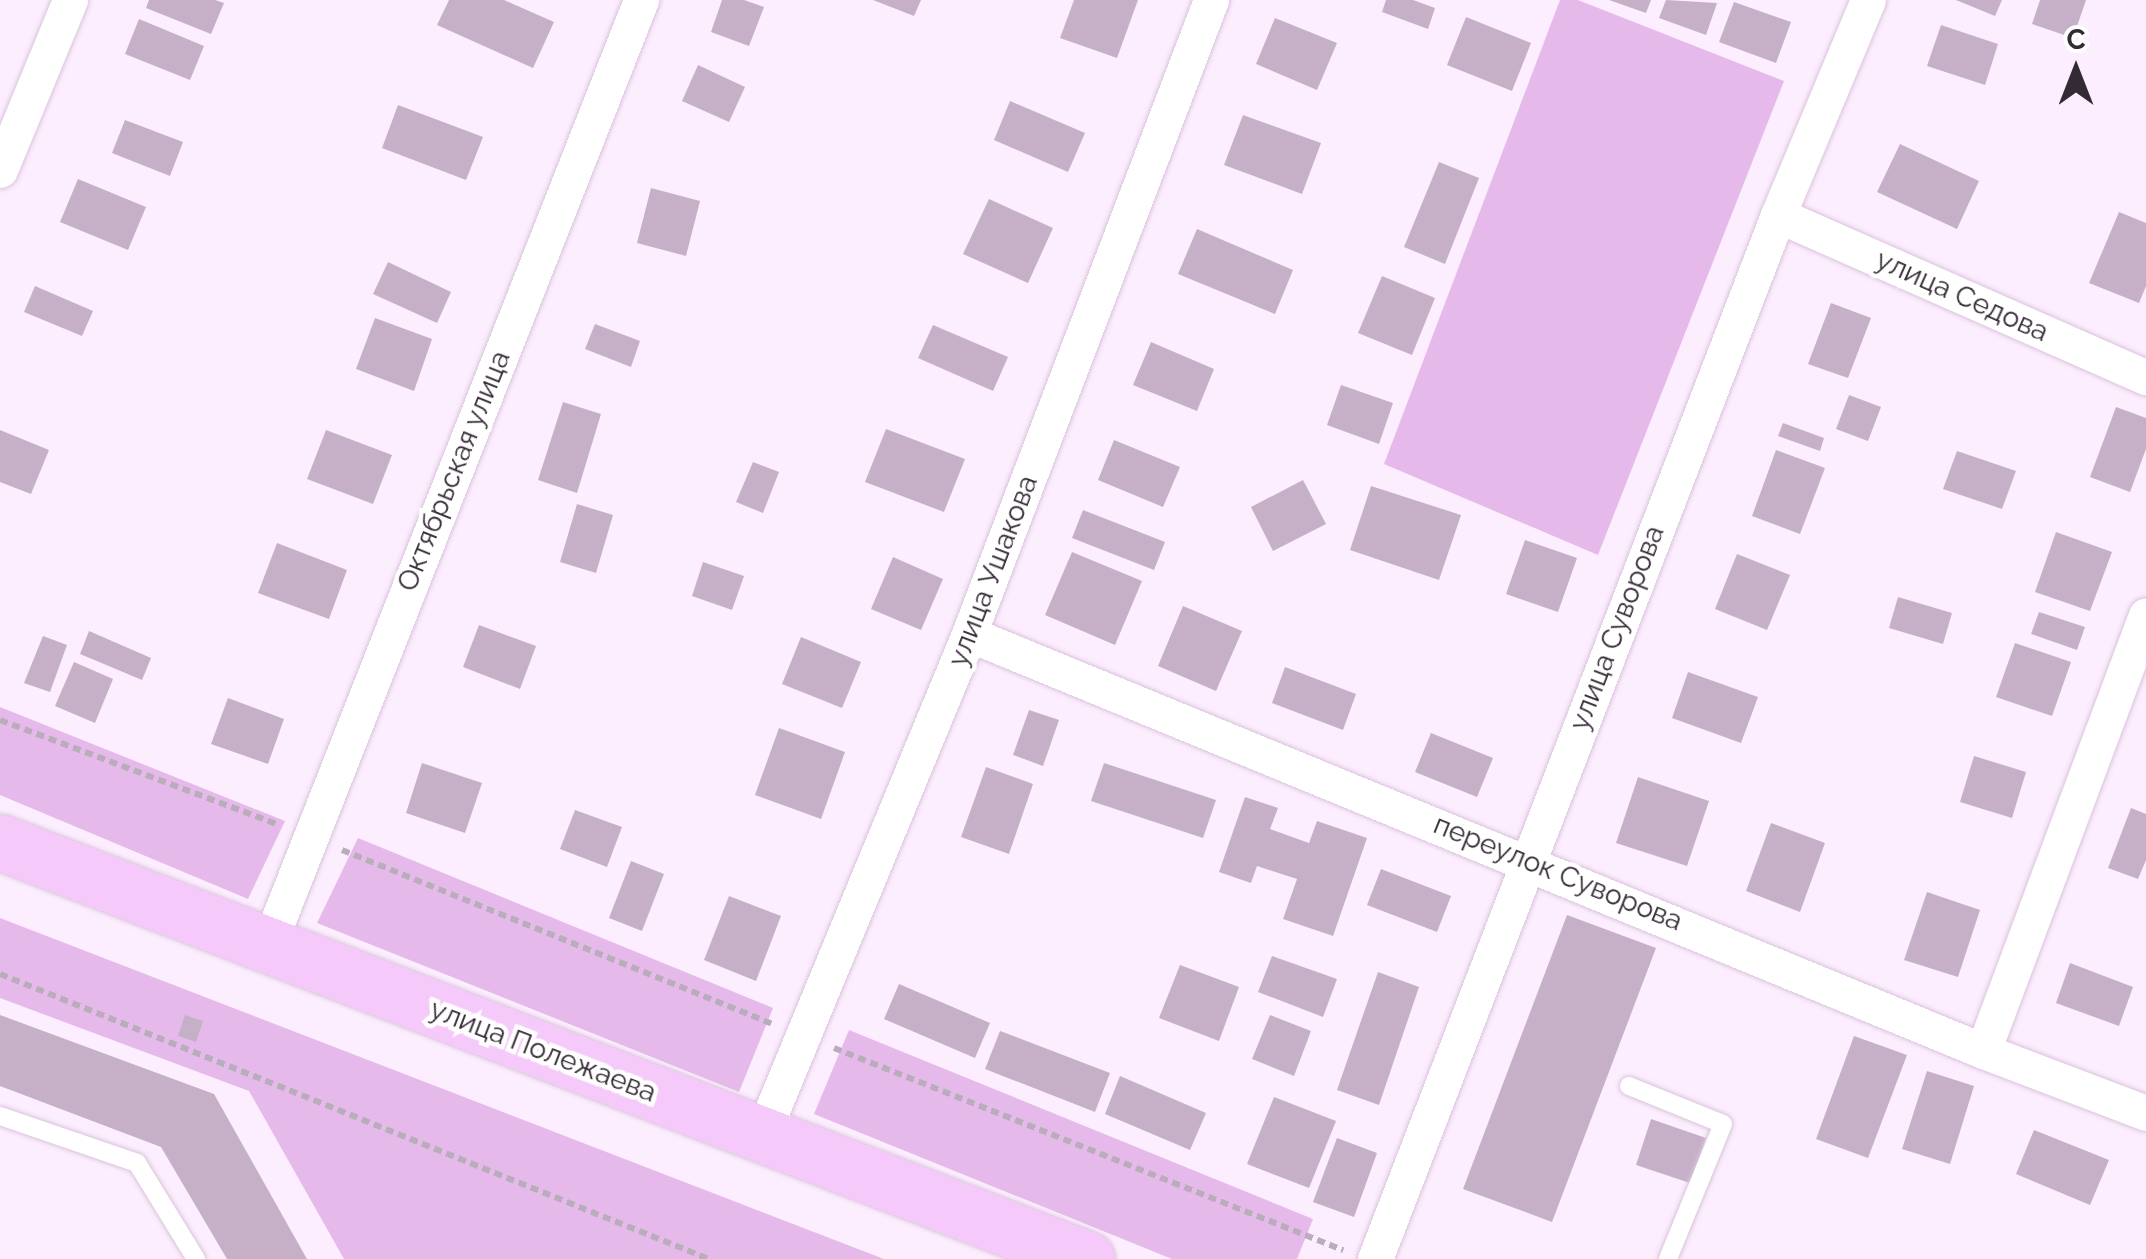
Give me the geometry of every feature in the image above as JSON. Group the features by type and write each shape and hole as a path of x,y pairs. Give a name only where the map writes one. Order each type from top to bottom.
{"main road":[{"name":"улица Полежаева","path":"0,842 1085,1259"}],"street":[{"path":"0,170 70,0"},
{"name":"Октябрьская улица","path":"269,943 641,0"},
{"name":"улица Ушакова","path":"761,1137 969,634 1211,0"},
{"name":"улица Суворова","path":"1362,1256 1527,860 1778,216 1868,0"},
{"name":"улица Седова","path":"1778,216 2146,377"},
{"path":"1984,1051 2146,615"},
{"name":"переулок Суворова","path":"969,634 1527,860 1984,1051 2146,1112"}],"lane":[{"path":"1629,1086 1723,1124 1668,1259"},
{"path":"0,1116 137,1163 196,1259"}],"path":[{"path":"0,720 310,836 1362,1256"},
{"path":"0,974 708,1259"}],"shaded area":[{"path":"1560,0 1578,0 1784,81 1598,555 1384,464"},
{"path":"0,707 285,821 248,899 0,795"},
{"path":"358,838 773,1008 739,1092 317,923"},
{"path":"0,918 884,1259 344,1259 249,1091 0,998"},
{"path":"849,1030 1313,1219 1297,1259 1172,1259 814,1114"}],"building":[{"path":"149,0 224,3 211,34 146,8"},
{"path":"449,0 504,0 554,22 533,68 437,25"},
{"path":"722,0 744,0 764,7 749,46 711,32"},
{"path":"873,0 921,0 914,16"},
{"path":"1074,0 1138,0 1117,58 1060,38"},
{"path":"1386,0 1413,0 1435,8 1428,29 1382,12"},
{"path":"1609,0 1651,0 1646,13"},
{"path":"1666,0 1717,3 1706,35 1659,18"},
{"path":"1956,0 2002,0 1995,16"},
{"path":"2040,0 2086,0 2073,38 2032,24"},
{"path":"1734,2 1791,22 1776,63 1719,42"},
{"path":"1466,17 1531,43 1512,91 1447,65"},
{"path":"1275,18 1337,43 1317,90 1256,64"},
{"path":"139,19 204,46 190,80 125,54"},
{"path":"1941,25 1998,44 1985,85 1927,66"},
{"path":"698,65 745,87 729,122 682,101"},
{"path":"1010,101 1085,133 1068,172 994,140"},
{"path":"398,105 483,137 466,180 382,148"},
{"path":"1243,115 1321,143 1302,194 1224,165"},
{"path":"125,120 183,142 170,176 112,153"},
{"path":"1900,144 1979,181 1957,229 1877,192"},
{"path":"1439,162 1479,178 1445,264 1404,247"},
{"path":"78,179 146,207 128,250 60,222"},
{"path":"651,188 700,201 686,256 637,243"},
{"path":"989,199 1053,228 1028,283 963,254"},
{"path":"2119,212 2146,223 2146,286 2139,303 2089,283"},
{"path":"1197,229 1293,270 1275,314 1178,274"},
{"path":"388,262 451,292 437,323 373,294"},
{"path":"1382,276 1435,298 1412,355 1358,333"},
{"path":"35,286 93,311 82,336 24,312"},
{"path":"1831,303 1871,318 1848,378 1808,364"},
{"path":"375,318 432,339 414,391 356,369"},
{"path":"595,324 640,341 631,367 585,349"},
{"path":"933,325 1008,357 993,391 918,358"},
{"path":"1151,342 1214,369 1197,411 1133,385"},
{"path":"1341,385 1393,403 1379,444 1327,425"},
{"path":"1849,395 1881,407 1868,441 1836,429"},
{"path":"563,402 601,414 577,493 538,480"},
{"path":"2116,407 2146,418 2146,449 2130,492 2090,477"},
{"path":"1783,423 1824,438 1820,451 1778,436"},
{"path":"886,429 965,459 944,512 865,482"},
{"path":"0,430 49,450 31,494 0,482"},
{"path":"326,430 392,455 373,504 307,479"},
{"path":"1114,440 1180,467 1163,507 1098,480"},
{"path":"1776,450 1825,468 1800,534 1752,516"},
{"path":"1957,451 2016,471 2002,509 1943,489"},
{"path":"753,462 779,472 763,513 736,502"},
{"path":"1303,480 1326,524 1273,551 1251,507"},
{"path":"1371,486 1461,515 1439,580 1350,550"},
{"path":"577,504 613,515 596,573 560,562"},
{"path":"1083,510 1165,542 1154,570 1072,538"},
{"path":"2056,532 2112,552 2090,611 2035,592"},
{"path":"1525,540 1577,558 1558,612 1506,594"},
{"path":"277,543 347,570 329,619 258,593"},
{"path":"1072,552 1142,581 1115,645 1045,615"},
{"path":"1737,554 1790,575 1767,630 1715,609"},
{"path":"893,557 943,579 921,630 871,609"},
{"path":"703,562 744,576 732,610 692,596"},
{"path":"1898,597 1952,613 1943,644 1889,628"},
{"path":"1183,606 1242,631 1216,691 1158,666"},
{"path":"2039,612 2085,627 2077,650 2031,634"},
{"path":"479,625 536,646 520,689 463,667"},
{"path":"89,631 151,658 142,680 80,654"},
{"path":"43,636 67,645 50,692 24,683"},
{"path":"801,637 861,662 842,708 782,684"},
{"path":"2015,643 2071,662 2052,716 1996,697"},
{"path":"74,662 113,679 95,723 55,706"},
{"path":"1285,667 1356,694 1343,730 1272,703"},
{"path":"1688,672 1758,697 1741,743 1672,718"},
{"path":"228,698 284,719 268,764 211,744"},
{"path":"1029,710 1059,720 1043,766 1013,755"},
{"path":"779,728 845,752 821,819 755,795"},
{"path":"1431,733 1493,758 1477,797 1415,772"},
{"path":"1974,756 2026,772 2012,818 1960,802"},
{"path":"422,763 482,783 465,833 406,813"},
{"path":"1104,763 1216,800 1203,838 1091,801"},
{"path":"986,767 1033,784 1009,854 961,837"},
{"path":"1638,777 1709,801 1687,866 1616,843"},
{"path":"1245,797 1278,808 1270,829 1309,843 1317,821 1367,838 1333,936 1283,919 1297,879 1257,866 1251,883 1219,872"},
{"path":"2131,808 2146,814 2146,860 2138,879 2108,868"},
{"path":"575,810 622,827 607,867 560,849"},
{"path":"1771,823 1825,843 1800,912 1746,891"},
{"path":"631,861 664,874 642,931 609,918"},
{"path":"1381,869 1451,896 1437,932 1367,905"},
{"path":"1927,892 1980,910 1958,977 1904,960"},
{"path":"729,896 781,916 756,981 704,960"},
{"path":"1567,915 1656,948 1552,1222 1463,1189"},
{"path":"1272,956 1337,979 1323,1017 1258,992"},
{"path":"2070,963 2133,987 2119,1026 2056,1003"},
{"path":"1180,965 1239,987 1219,1041 1159,1018"},
{"path":"1378,972 1419,987 1379,1105 1337,1090"},
{"path":"899,984 990,1023 975,1058 884,1019"},
{"path":"0,1015 214,1094 307,1259 227,1259 161,1147 0,1086"},
{"path":"185,1015 203,1021 196,1042 178,1036"},
{"path":"1270,1015 1311,1031 1294,1076 1252,1059"},
{"path":"1000,1031 1110,1073 1095,1112 985,1069"},
{"path":"1854,1036 1907,1055 1868,1158 1816,1139"},
{"path":"1927,1071 1974,1086 1950,1164 1902,1149"},
{"path":"1120,1076 1206,1113 1190,1150 1105,1114"},
{"path":"1274,1097 1336,1121 1309,1188 1247,1164"},
{"path":"1651,1119 1706,1138 1690,1183 1636,1165"},
{"path":"2034,1130 2109,1160 2090,1205 2016,1174"},
{"path":"1337,1138 1377,1153 1354,1217 1313,1202"}]}
